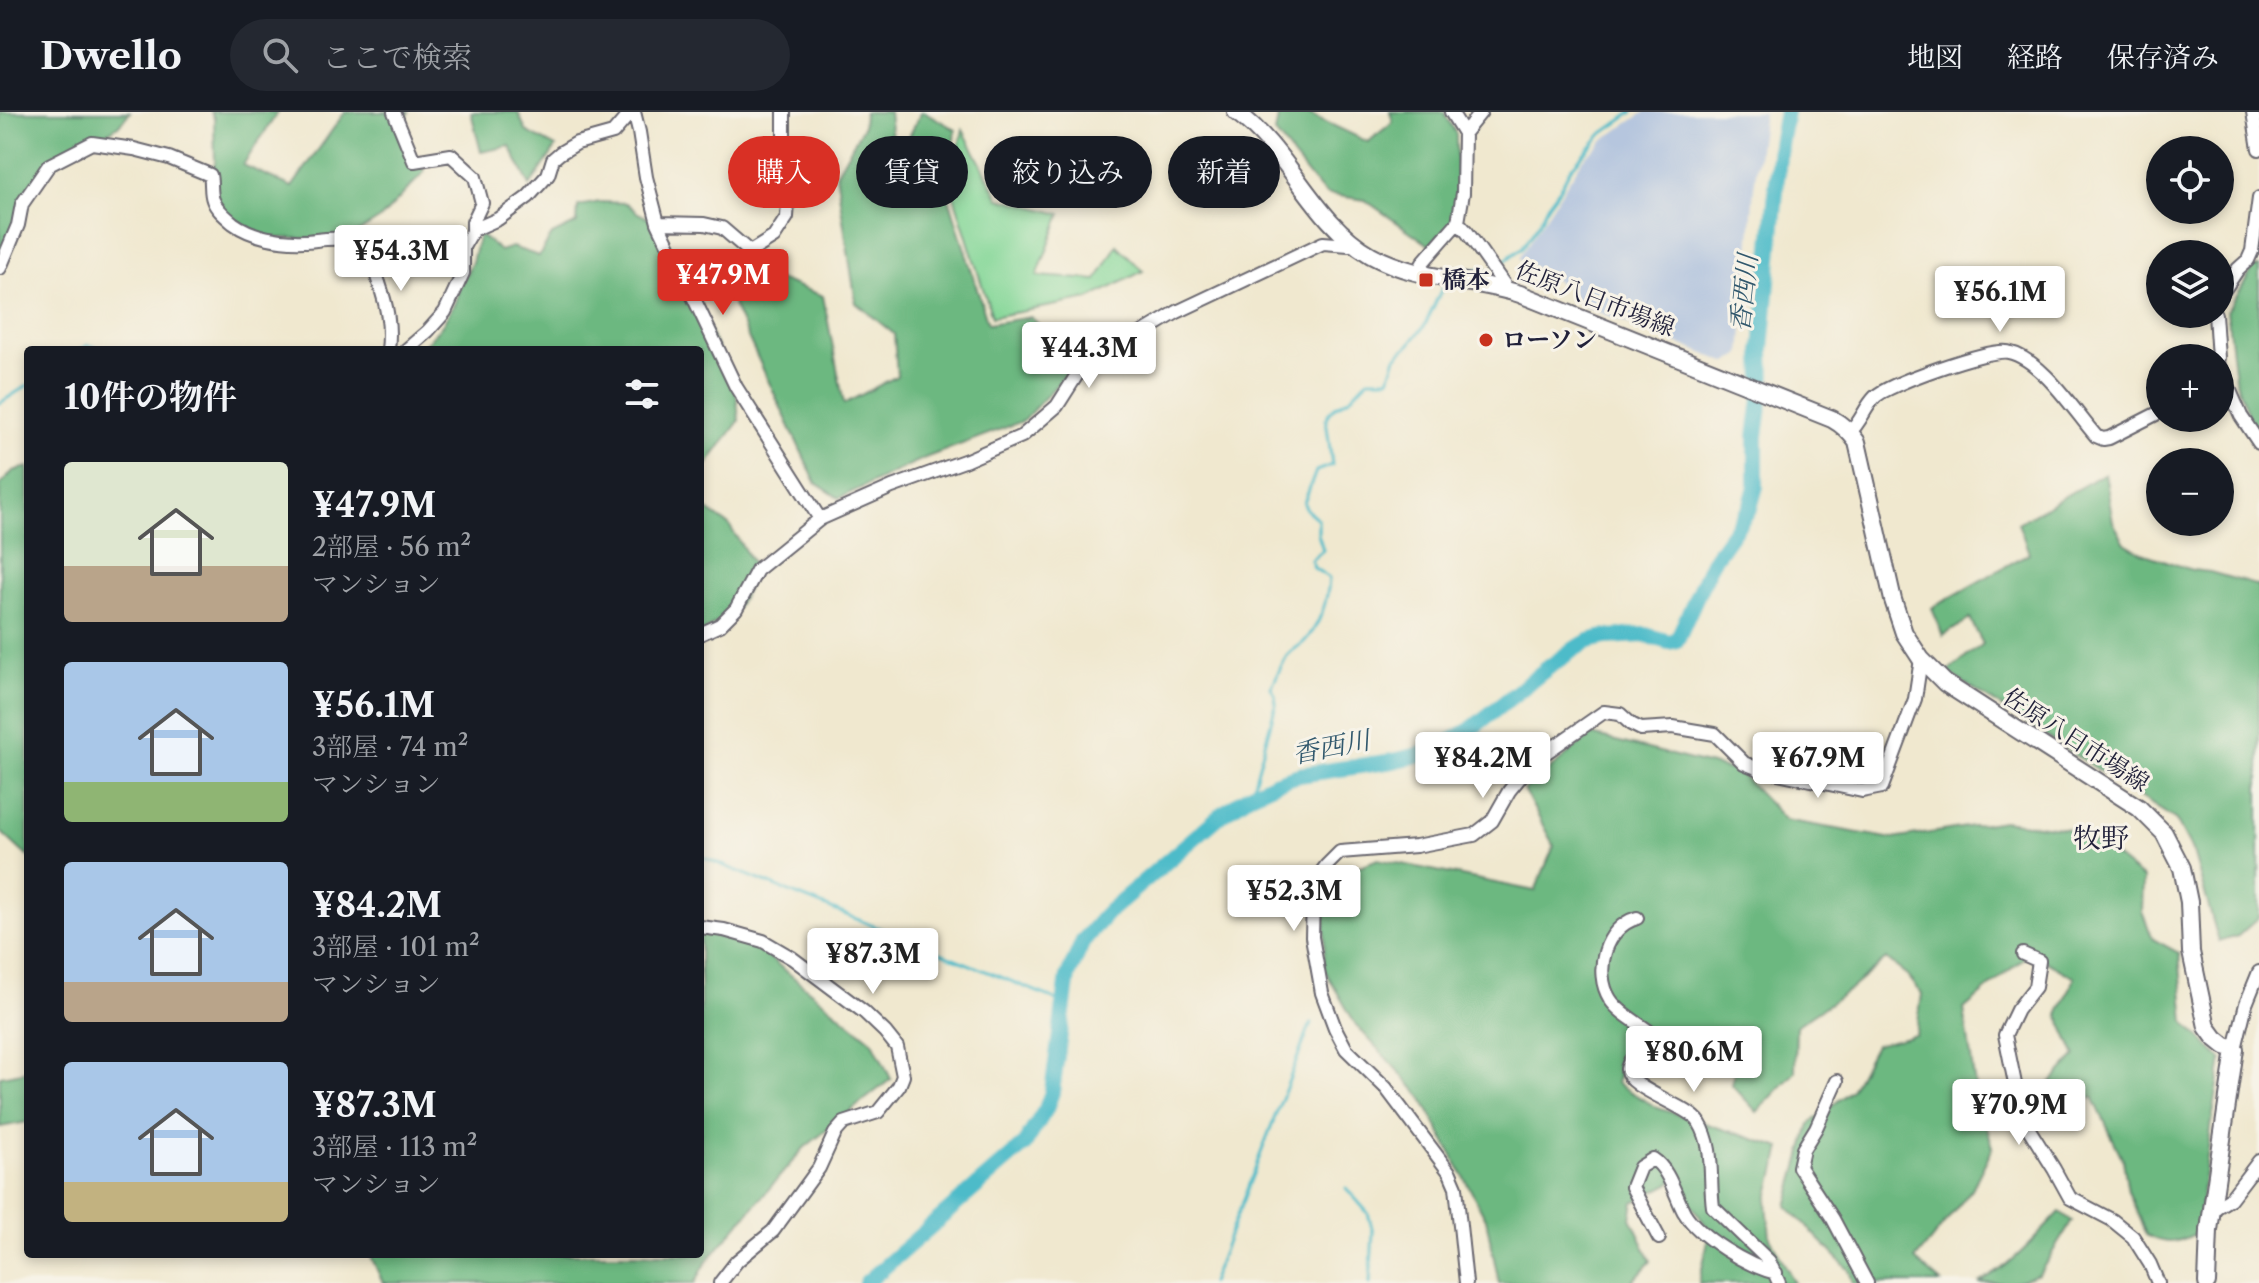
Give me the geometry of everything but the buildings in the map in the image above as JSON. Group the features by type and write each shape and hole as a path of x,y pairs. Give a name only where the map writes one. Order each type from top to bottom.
{"main road":[{"name":"佐原八日市場線","path":"1236,112 1276,149 1323,214 1370,254 1418,272 1508,290 1832,419 1850,432 1857,442 1893,600 1904,633 1921,659 1945,683 2139,808 2164,833 2186,883 2191,952 2207,1027 2225,1046 2235,1049"},
{"path":"2207,1283 2212,1206 2235,1049"}],"street":[{"path":"394,112 414,161 451,155 475,177 482,203 473,222 473,230 463,247 463,273 445,312 411,346"},
{"path":"473,230 498,219 528,197 548,175 553,159 560,153 577,143 613,133 632,112 658,223 736,387 820,519"},
{"path":"658,223 704,224 722,228 750,252 774,237 787,217 790,174 784,112"},
{"path":"1418,272 1458,222 1463,193 1464,133 1451,112"},
{"path":"1464,133 1481,112"},
{"path":"2253,112 2259,149"},
{"path":"0,268 18,225 22,204 49,165 92,143 134,149 169,158 210,175 213,200 222,213 237,226 253,233 302,241 343,239 361,248 378,279 385,300 389,320 388,346"},
{"path":"2234,275 2252,251 2259,198"},
{"path":"1458,222 1508,290"},
{"path":"704,632 720,625 736,609 757,570 820,519 1022,436 1057,406 1080,370 1177,312 1323,243 1356,243"},
{"path":"1850,432 1875,397 1883,391 1922,375 1996,352 2008,352 2034,366 2067,399 2096,436 2109,438 2146,419"},
{"path":"2234,404 2259,443"},
{"path":"1466,1283 1456,1187 1450,1173 1386,1088 1346,1049 1322,993 1312,937 1313,896 1317,878 1340,852 1416,846 1474,835 1492,821 1509,791 1541,756 1610,712 1620,714 1641,729 1673,727 1715,734 1744,763 1759,769 1862,791 1882,787 1915,699 1921,659"},
{"path":"1637,918 1623,924 1610,941 1602,969 1604,985 1614,1004 1650,1032 1630,1061 1628,1074 1668,1103 1687,1110 1700,1123 1711,1159 1713,1207 1761,1252 1778,1278"},
{"path":"704,928 763,941 792,958 864,1012 885,1032 897,1047 903,1076 899,1086 878,1112 844,1123 835,1133 819,1168 773,1231 737,1261 720,1283"},
{"path":"2023,954 2039,961 2035,987 2017,1010 2005,1035 2022,1118 2070,1198 2124,1228 2142,1249 2158,1283"},
{"path":"2235,1049 2246,1004 2259,972"},
{"path":"1837,1081 1798,1162 1867,1283"},
{"path":"1659,1238 1632,1187 1640,1167 1653,1159 1661,1165 1687,1216 1709,1237 1740,1259 1778,1278"},
{"path":"2212,1206 2217,1207 2230,1199 2259,1161"}],"shaded area":[{"path":"1645,112 1764,112 1754,187 1741,354 1728,363 1578,304 1571,290 1519,258 1583,159 1607,137"}],"green space":[{"path":"0,112 130,112 118,126 49,165 22,204 0,268"},
{"path":"211,112 278,112 243,165 292,187 345,112 409,112 401,132 425,171 382,217 343,239 269,238 222,213 210,175 215,162 214,118"},
{"path":"471,112 518,112 526,131 556,147 530,186 510,146 481,152"},
{"path":"864,112 889,112 892,136 858,136 863,127"},
{"path":"921,112 956,130 955,136 909,136"},
{"path":"1279,112 1305,112 1368,142 1393,122 1390,112 1444,112 1456,134 1457,207 1451,224 1429,245 1365,200 1326,194 1275,133"},
{"path":"856,139 856,208 952,208 988,324 1031,317 1078,362 1023,421 925,458 839,498 816,483 733,305 762,273 823,296 844,404 897,376 894,334 856,303 840,200 840,167"},
{"path":"968,139 984,170 984,208 1038,208 1061,214 1037,276 1097,280 1117,245 1143,271 1089,299 992,317 958,208 968,208"},
{"path":"600,202 626,203 658,223 736,387 739,421 704,469 704,346 424,346 443,324 455,302 472,262 479,234 500,251 512,247 539,256 552,235 577,223 578,206"},
{"path":"2254,267 2259,267 2259,431 2249,418 2235,379 2234,344 2231,344 2229,328 2234,328 2234,300"},
{"path":"24,468 24,853 0,831 0,485 13,471"},
{"path":"2105,473 2113,522 2125,543 2142,553 2192,570 2259,586 2259,917 2238,936 2219,942 2193,852 2176,820 1947,672 1983,644 1970,619 1943,636 1932,608 2029,553 2018,523"},
{"path":"704,508 729,525 757,570 736,609 704,631"},
{"path":"1592,735 1739,772 1785,820 1893,839 2003,821 2069,829 2112,854 2143,879 2142,912 2153,939 2179,953 2185,1022 2222,1060 2197,1233 2172,1242 2146,1235 2128,1191 2123,1160 2093,1097 2063,1113 2045,1089 2076,1056 2058,1015 2075,978 2032,951 1964,1009 1976,1093 1993,1147 1972,1189 1915,1260 1942,1283 1853,1283 1849,1270 1787,1206 1810,1124 1851,1090 1875,1045 1916,1035 1922,994 1907,975 1886,959 1849,990 1796,1026 1795,1072 1757,1112 1732,1085 1738,1052 1631,1041 1616,1083 1658,1108 1781,1148 1767,1202 1770,1238 1795,1283 1699,1283 1710,1231 1674,1181 1634,1202 1631,1218 1651,1261 1631,1283 1499,1283 1486,1219 1421,1096 1356,1025 1324,969 1325,917 1331,877 1378,859 1535,891 1554,846 1524,790"},
{"path":"704,935 755,946 873,1042 891,1079 804,1148 707,1261 695,1283 383,1283 372,1258 704,1258"},
{"path":"24,1072 24,1123 0,1127 0,1076"},
{"path":"2060,1212 2072,1221 2039,1274 2013,1283 1979,1283 2012,1260"}],"waterway":[{"path":"1495,264 1522,248 1570,169 1603,133 1633,112"},
{"name":"香西川","path":"866,1283 1024,1145 1046,1109 1052,1092 1068,976 1083,941 1107,913 1222,814 1251,794 1299,775 1393,761 1440,747 1470,730 1545,670 1589,641 1645,635 1669,642 1677,640 1712,562 1750,508 1756,486 1756,436 1763,385 1762,350 1780,144 1786,112"},
{"path":"1451,273 1486,268"},
{"path":"1251,794 1276,704 1271,687 1287,657 1315,628 1327,595 1329,578 1314,568 1311,560 1323,550 1318,519 1306,509 1304,503 1316,471 1332,465 1326,419 1335,407 1351,397 1368,379 1389,379 1396,357 1425,325 1444,284"},
{"path":"86,346 92,346"},
{"path":"0,403 24,388"},
{"path":"704,858 1050,997 1063,1005"},
{"path":"1211,1283 1311,1023"},
{"path":"1346,1188 1368,1213 1373,1232 1370,1283"}],"place":[{"name":"橋本","path":"1426,280"},
{"name":"ローソン","path":"1486,340"}],"district":[{"name":"牧野","path":"2101,838"}]}
